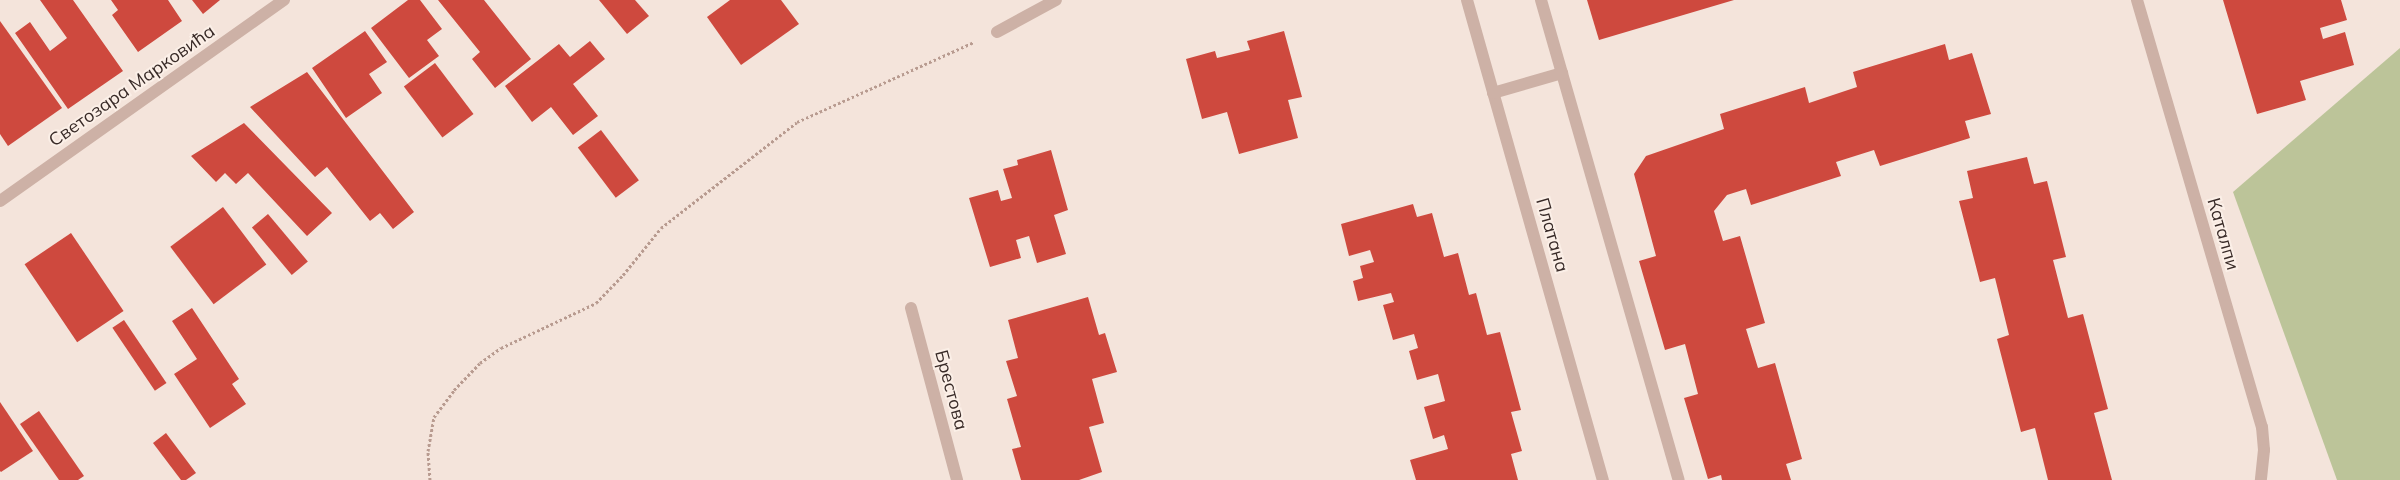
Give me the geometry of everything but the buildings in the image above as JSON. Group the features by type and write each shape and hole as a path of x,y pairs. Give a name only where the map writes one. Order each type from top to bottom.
{"street":[{"name":"Светозара Марковића","path":"0,201 284,0"},
{"path":"997,32 1056,0"},
{"name":"Платана","path":"1467,0 1603,480"},
{"path":"1541,0 1679,480"},
{"name":"Каталпи","path":"2137,0 2262,427 2264,450 2261,480"},
{"path":"1493,93 1562,73"},
{"name":"Брестова","path":"911,308 957,480"}],"path":[{"path":"430,480 428,451 434,417 454,390 480,363 501,348 596,303 623,274 660,228 797,122 997,32"}],"green space":[{"path":"2400,48 2400,480 2337,480 2233,192"}]}
